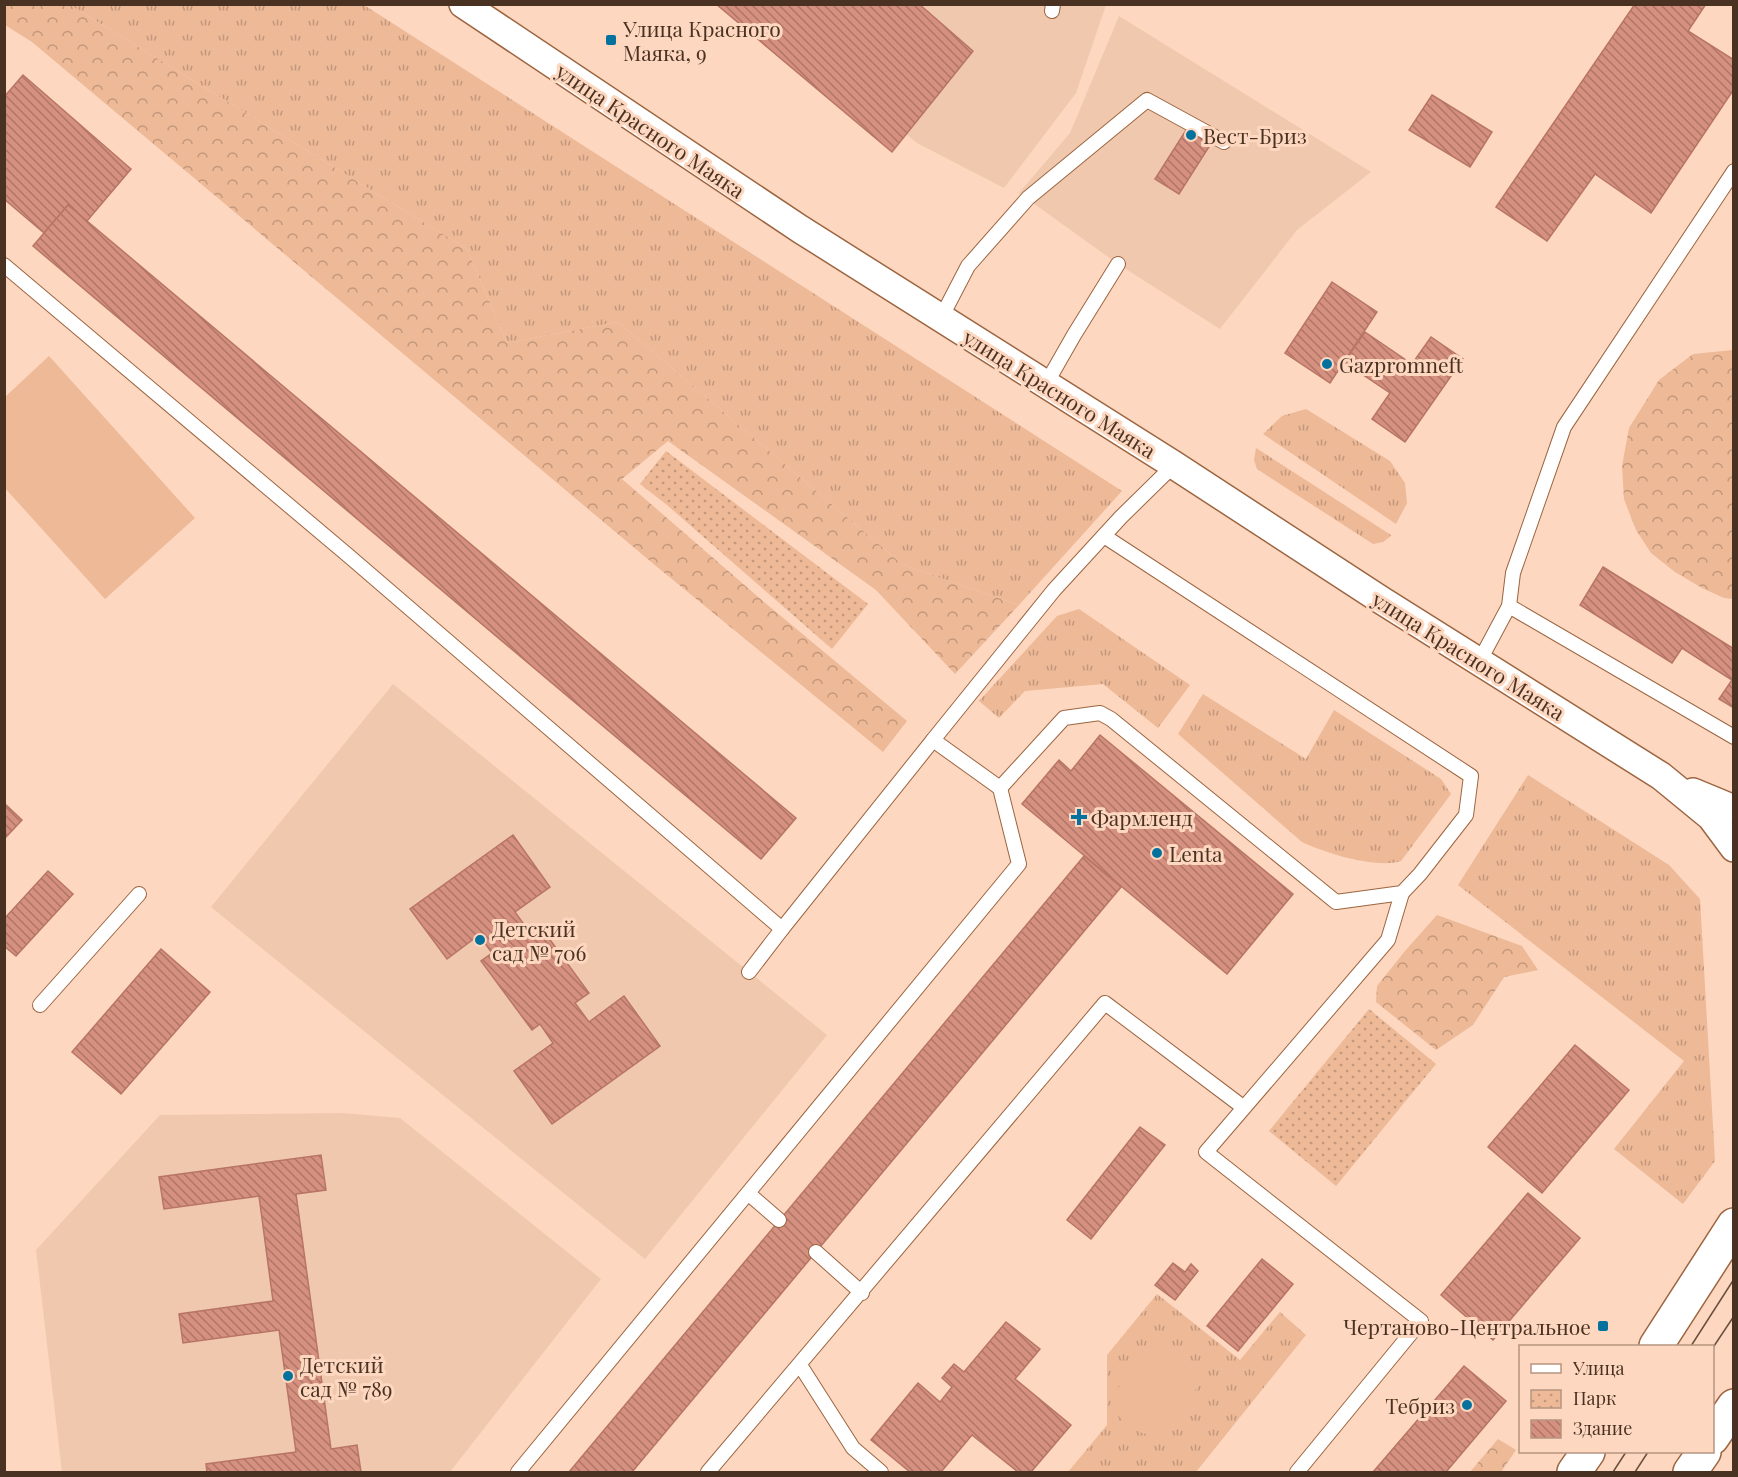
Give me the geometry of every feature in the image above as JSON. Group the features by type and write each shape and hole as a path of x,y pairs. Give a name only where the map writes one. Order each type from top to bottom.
{"main road":[{"path":"1657,1345 1734,1226"},
{"path":"1714,1436 1734,1406"},
{"path":"1574,1473 1587,1453"},
{"path":"1690,1473 1703,1453"}],"street":[{"name":"улица Красного Маяка","path":"463,4 800,229 1174,465 1479,662 1661,776 1734,809"},
{"name":"улица Красного Маяка","path":"1661,776 1711,817 1734,848"}],"lane":[{"path":"941,318 968,266 1029,198 1147,100 1224,142"},
{"path":"1479,662 1509,606 1513,573 1564,427 1734,171"},
{"path":"1046,384 1118,264"},
{"path":"4,265 350,557 782,929"},
{"path":"749,972 1054,590 1174,465"},
{"path":"1104,536 1471,776 1466,815 1420,874 1402,893 1388,940 1206,1152 1421,1321 1297,1473"},
{"path":"1509,606 1734,737"},
{"path":"1000,788 1064,718 1100,713 1111,719 1336,902 1402,893"},
{"path":"518,1473 1019,864 1000,788 933,740"},
{"path":"40,1005 139,894"},
{"path":"708,1473 1105,1003 1243,1107"},
{"path":"749,1194 779,1220"},
{"path":"816,1252 862,1293"},
{"path":"800,1365 853,1448 882,1473"}],"shaded area":[{"path":"747,5 1106,5 1076,93 1004,188 917,143"},
{"path":"1119,16 1371,172 1297,230 1220,329 1118,264 1019,193 1070,133"},
{"name":"Детский сад № 706","path":"393,684 827,1035 645,1259 211,907"},
{"name":"Детский сад № 789","path":"343,1113 400,1118 601,1279 450,1472 62,1472 36,1250 160,1115"}],"green space":[{"path":"4,5 70,5 467,249 507,343 618,322 903,565 1019,605 955,674 876,590 668,441 622,479 764,602 907,721 883,752 656,566 32,42 5,25"},
{"path":"70,5 364,5 1122,491 1019,605 903,565 618,322 507,343 467,249"},
{"path":"1734,350 1733,599 1724,598 1702,588 1675,572 1651,553 1636,530 1624,499 1622,466 1629,428 1659,380 1693,354"},
{"path":"49,356 195,518 105,599 5,488 5,397"},
{"path":"1306,409 1390,461 1405,483 1407,503 1396,524 1263,434 1282,416"},
{"path":"1256,448 1391,536 1383,542 1373,544 1257,469 1254,460"},
{"path":"666,451 868,604 832,649 640,484"},
{"path":"1079,609 1190,685 1158,728 1103,684 1025,691 999,718 979,701 1057,616"},
{"path":"1203,694 1306,759 1334,710 1441,779 1451,794 1401,861 1378,863 1365,861 1337,855 1302,842 1178,734"},
{"path":"1528,775 1669,865 1700,899 1715,1161 1683,1204 1614,1149 1684,1061 1458,885"},
{"path":"1437,915 1522,946 1538,970 1504,977 1473,1025 1436,1050 1376,1002 1377,986"},
{"path":"1369,1009 1436,1064 1336,1186 1269,1131"},
{"path":"1157,1294 1240,1360 1280,1312 1306,1335 1196,1472 1068,1472 1107,1425 1107,1355"},
{"path":"1154,1344 1171,1347 1185,1355 1195,1367 1201,1383 1159,1436 1142,1433 1128,1425 1117,1414 1110,1398"},
{"path":"1498,1439 1516,1450 1501,1472 1470,1472"}],"building":[{"path":"716,4 919,4 973,51 892,152"},
{"path":"1635,4 1706,4 1688,31 1734,60 1734,89 1651,213 1595,174 1547,241 1496,207"},
{"path":"23,75 131,169 87,221 68,205 44,233 4,199 4,97"},
{"path":"1432,95 1492,132 1470,167 1409,130"},
{"path":"1188,127 1212,142 1179,194 1155,179"},
{"path":"68,205 796,818 761,859 33,246"},
{"path":"1332,282 1377,312 1330,383 1285,353"},
{"path":"1365,332 1412,364 1431,337 1463,359 1405,442 1372,419 1390,393 1344,362"},
{"path":"1603,567 1734,649 1734,708 1719,699 1732,680 1682,648 1672,663 1580,605"},
{"path":"1100,735 1293,894 1227,974 1022,804 1059,760 1071,771"},
{"path":"4,803 22,820 6,837 4,836"},
{"path":"513,835 550,887 515,912 530,933 540,926 589,993 575,1003 589,1022 624,996 660,1046 552,1124 514,1071 553,1043 540,1024 532,1030 481,961 492,953 479,935 447,959 410,909"},
{"path":"1084,856 1121,887 632,1472 569,1472"},
{"path":"48,871 73,894 16,956 4,946 4,919"},
{"path":"161,949 210,992 121,1094 72,1052"},
{"path":"1575,1045 1629,1090 1542,1193 1488,1147"},
{"path":"1140,1127 1165,1145 1091,1239 1067,1220"},
{"path":"321,1155 326,1190 296,1194 331,1449 357,1445 361,1472 207,1472 206,1464 296,1452 279,1330 183,1343 179,1314 273,1301 259,1196 164,1209 159,1177"},
{"path":"1528,1193 1580,1238 1493,1340 1441,1295"},
{"path":"1262,1259 1293,1284 1238,1351 1207,1326"},
{"path":"1173,1263 1185,1272 1191,1264 1198,1271 1175,1300 1155,1285"},
{"path":"1006,1322 1040,1349 1015,1379 1071,1425 1031,1472 1018,1472 972,1435 941,1472 910,1472 871,1440 918,1383 940,1402 952,1387 942,1378 954,1364 964,1372"},
{"path":"1464,1366 1506,1401 1446,1472 1373,1472"}],"tram line":[{"path":"1692,1345 1734,1279"},
{"path":"1714,1346 1734,1316"},
{"path":"1613,1472 1625,1453"},
{"path":"1635,1472 1647,1453"}],"place":[{"name":"Улица Красного Маяка, 9","path":"611,40"},
{"name":"Вест-Бриз","path":"1191,135"},
{"name":"Gazpromneft","path":"1327,364"},
{"name":"Фармленд","path":"1079,817"},
{"name":"Lenta","path":"1157,853"},
{"name":"Детский сад № 706","path":"480,940"},
{"name":"Чертаново-Центральное","path":"1603,1326"},
{"name":"Детский сад № 789","path":"288,1376"},
{"name":"Тебриз","path":"1467,1405"}]}
